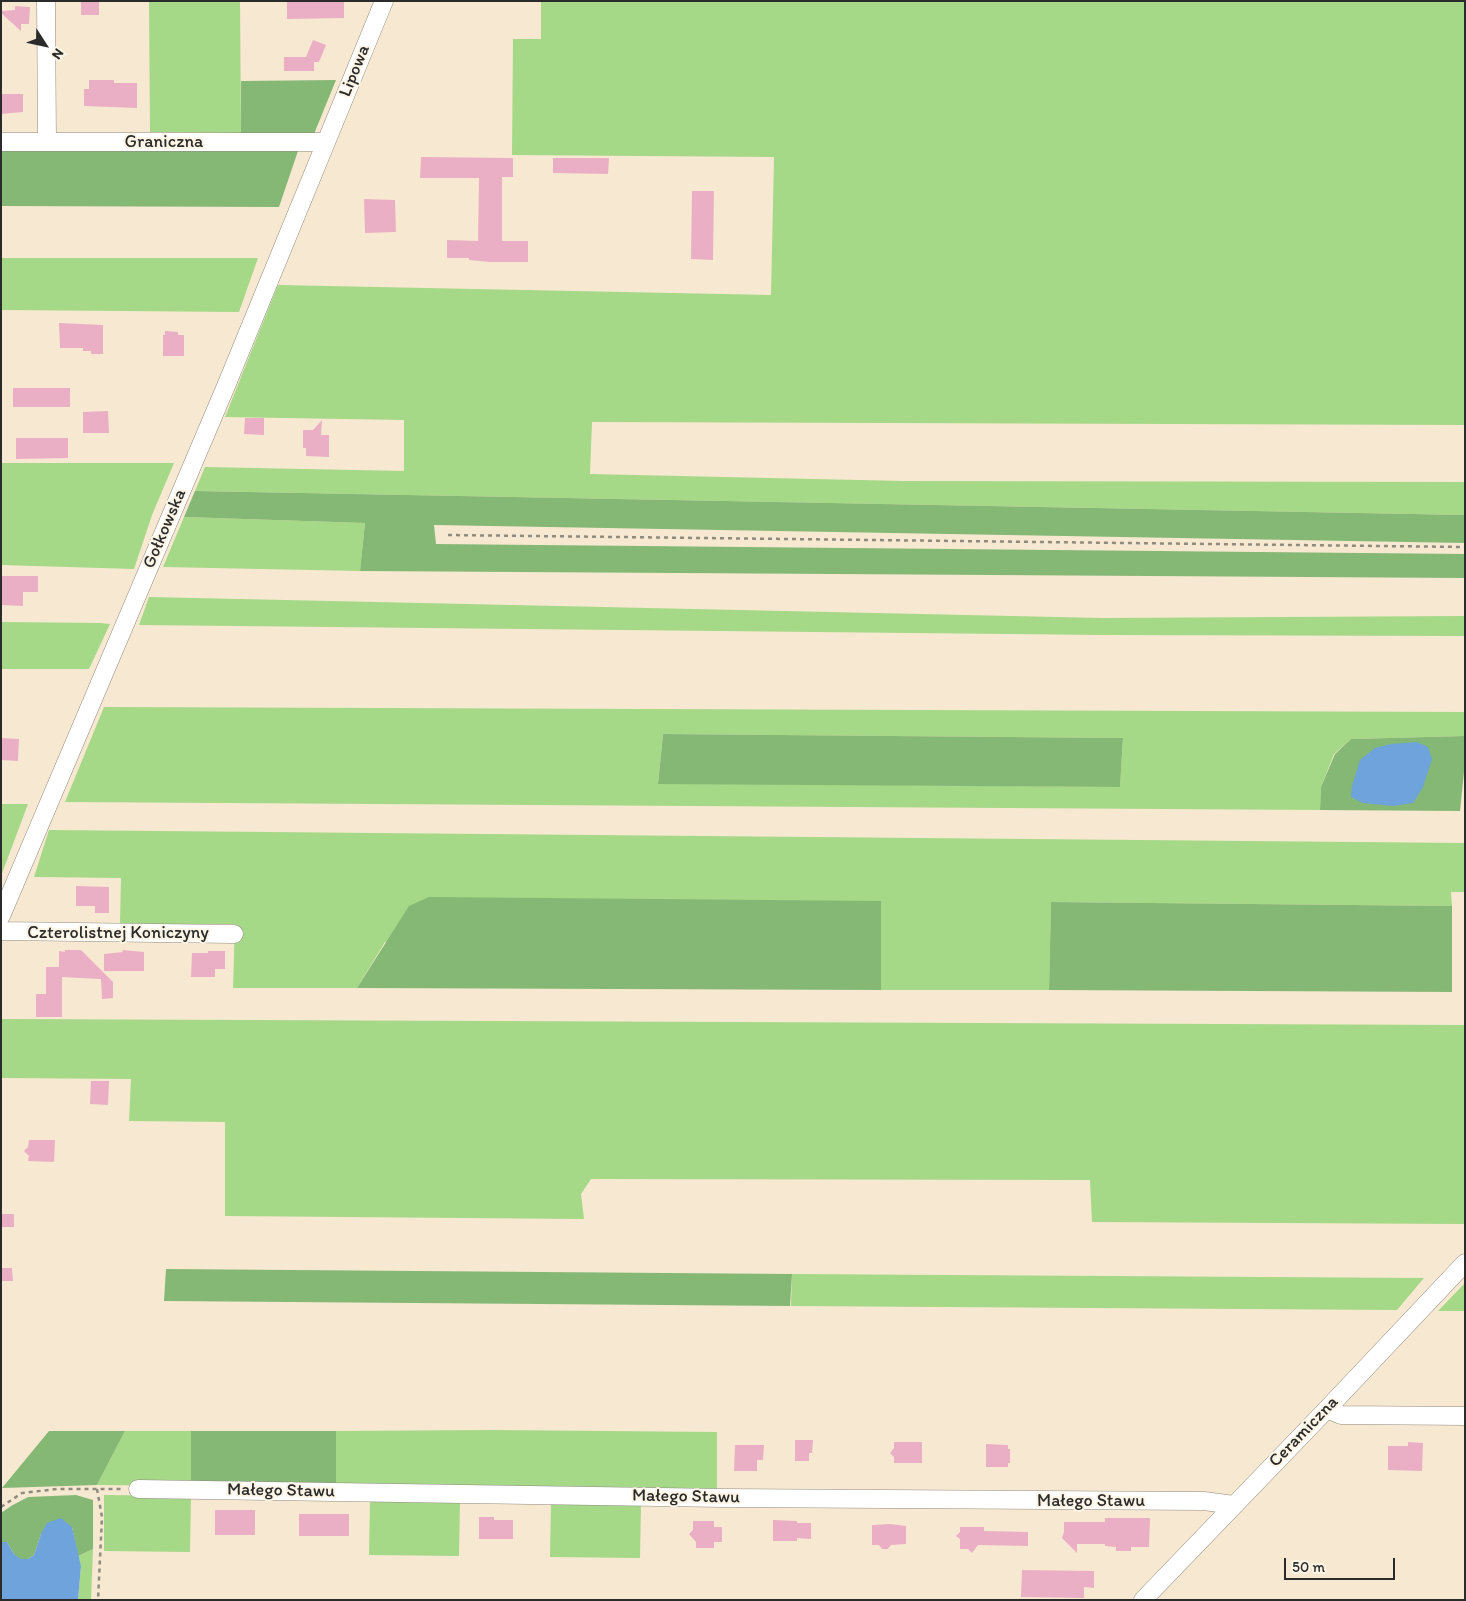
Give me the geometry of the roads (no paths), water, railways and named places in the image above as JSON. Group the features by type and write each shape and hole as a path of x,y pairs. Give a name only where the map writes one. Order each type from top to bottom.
{"street":[{"path":"46,1 47,142"},
{"name":"Lipowa","path":"326,142 384,1"},
{"name":"Graniczna","path":"1,142 326,142"},
{"name":"Gołkowska","path":"1,916 218,404 326,142"},
{"name":"Czterolistnej Koniczyny","path":"1,931 234,934"},
{"name":"Ceramiczna","path":"1143,1600 1465,1263"},
{"path":"1327,1409 1341,1415 1465,1416"},
{"name":"Małego Stawu","path":"138,1489 734,1498 1204,1501 1234,1505"}],"water":[{"path":"1417,742 1428,747 1432,759 1423,787 1413,803 1393,806 1363,803 1351,797 1352,786 1360,760 1375,748 1391,744"},
{"path":"61,1518 72,1527 81,1566 78,1600 1,1600 1,1542 7,1542 14,1554 21,1559 28,1559 34,1555 47,1523"}]}
